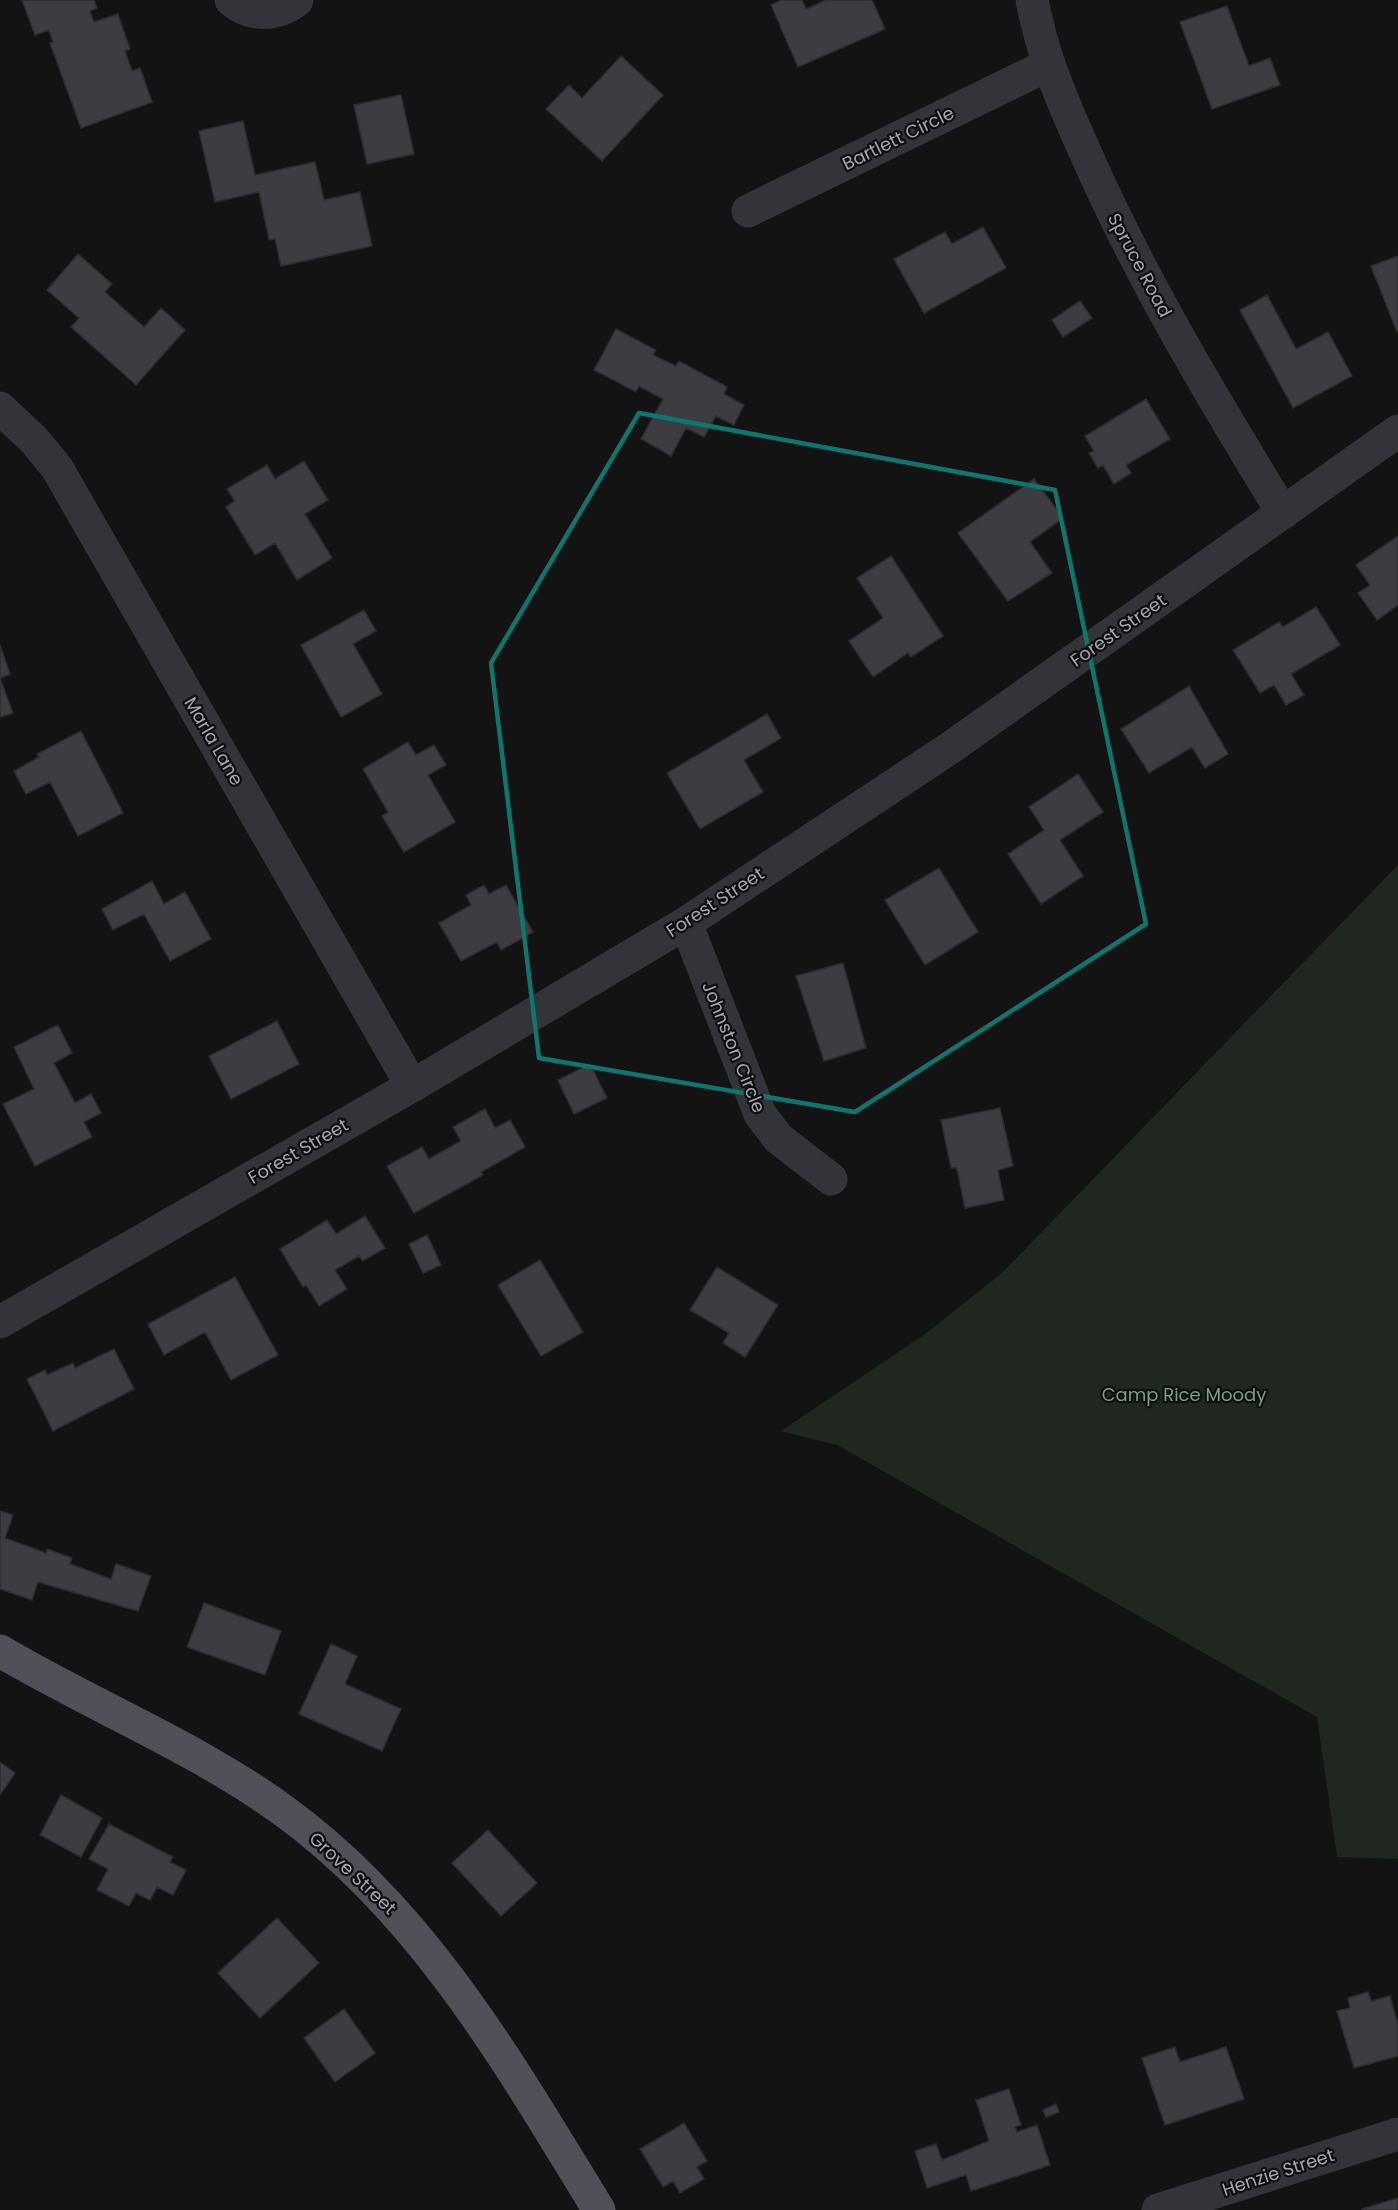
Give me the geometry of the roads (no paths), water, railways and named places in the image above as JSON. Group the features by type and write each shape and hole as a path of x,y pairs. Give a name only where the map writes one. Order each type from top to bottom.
{"main road":[{"name":"Grove Street","path":"0,1651 235,1779 284,1811 342,1857 394,1910 455,1984 599,2210"}],"street":[{"path":"231,0 243,9 263,12 282,9 297,0"},
{"name":"Spruce Road","path":"1032,0 1048,65 1126,241 1216,405 1283,513"},
{"name":"Bartlett Circle","path":"748,211 1048,65"},
{"name":"Marla Lane","path":"0,408 34,440 57,468 412,1086"},
{"name":"Forest Street","path":"0,1322 412,1086 686,923 950,748 1398,431"},
{"name":"Johnston Circle","path":"686,923 760,1114 778,1138 831,1179"},
{"name":"Henzie Street","path":"1158,2210 1398,2133"}],"park label":[{"name":"Camp Rice Moody","path":"1184,1394"}]}
